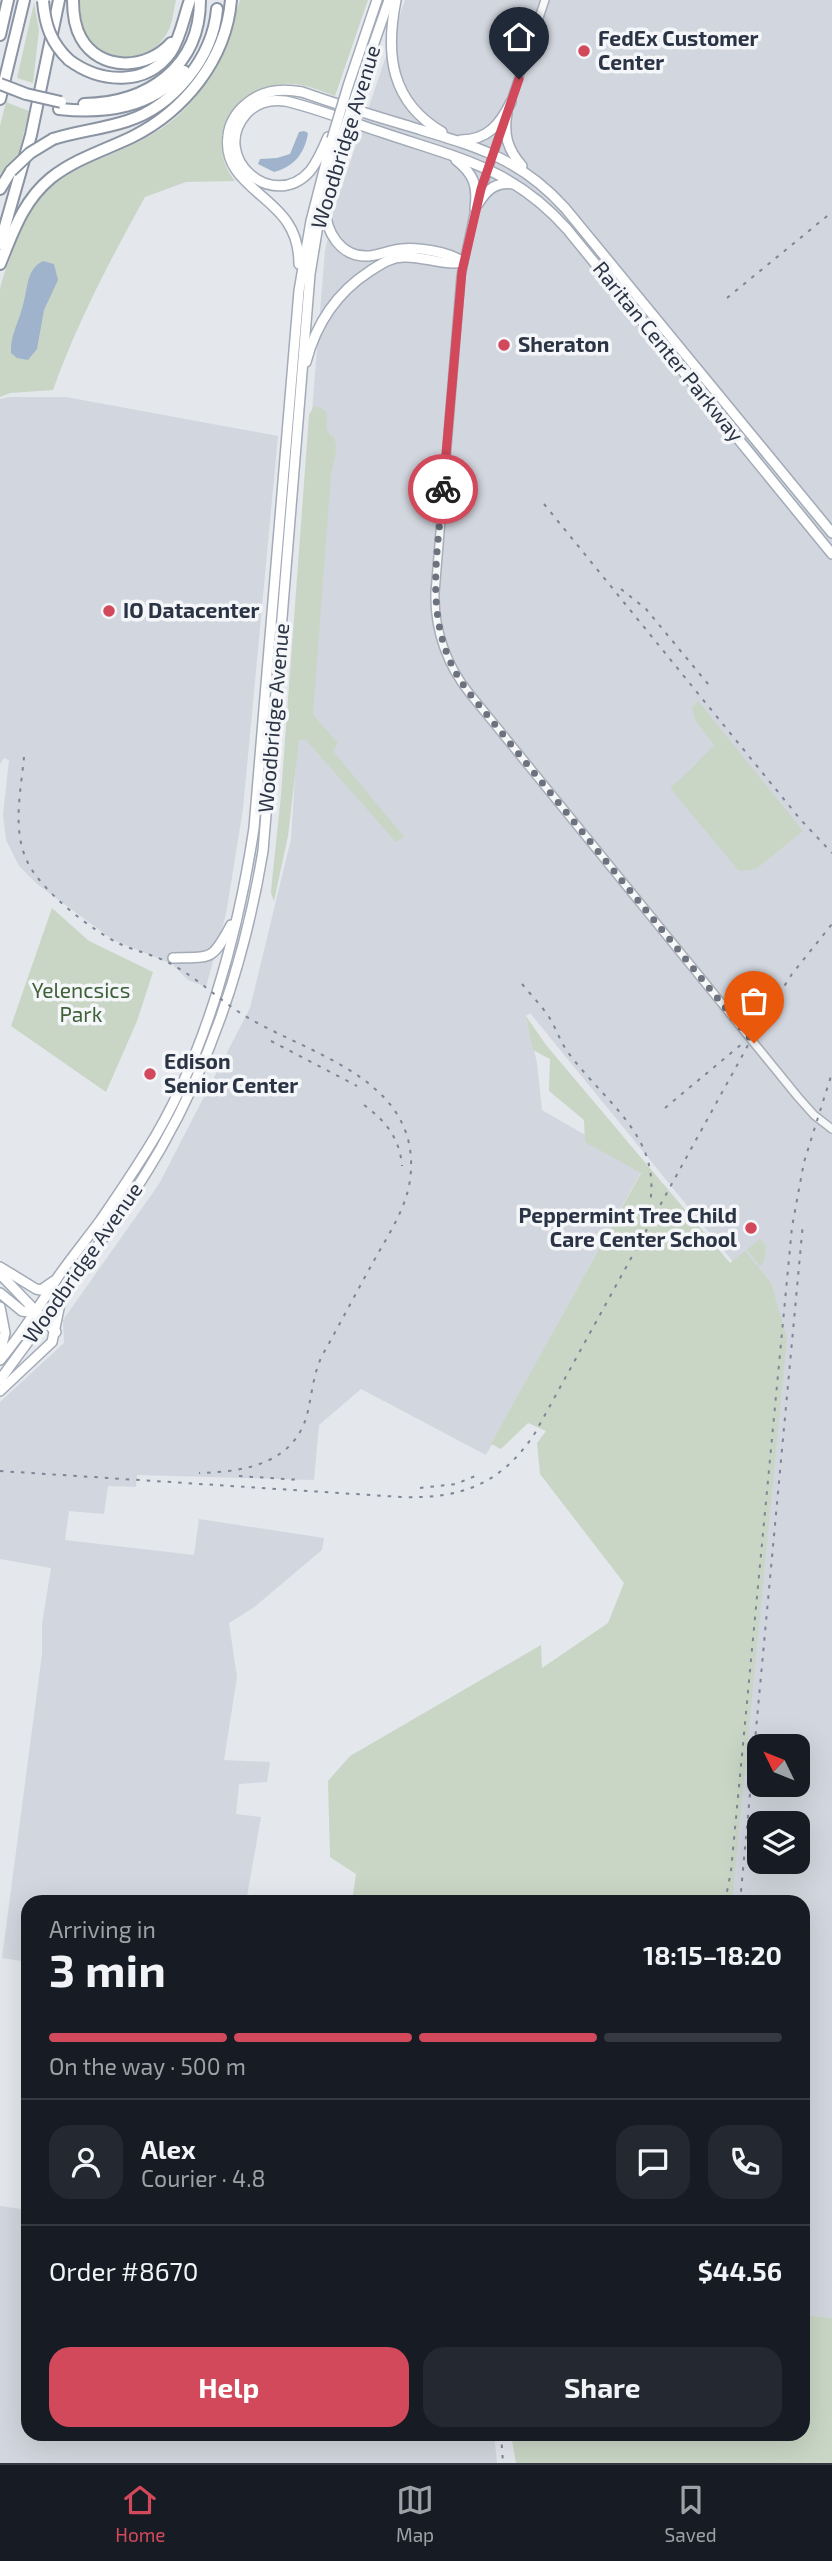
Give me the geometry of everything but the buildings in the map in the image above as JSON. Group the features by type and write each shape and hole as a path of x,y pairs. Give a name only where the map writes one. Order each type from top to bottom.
{"highway":[{"path":"0,35 8,0"},
{"path":"0,99 24,0"},
{"path":"0,244 36,111 59,0"},
{"path":"73,0 75,24 81,38 99,56 110,61 135,63 147,60 163,51 179,32"},
{"path":"43,1 48,30 69,60 79,68 102,77 127,78 139,75 163,61 171,51 190,0"},
{"path":"0,84 60,106 111,102 144,92 181,62 189,49 198,26 200,0"},
{"path":"0,264 23,211 51,179 75,163 158,122 194,90 218,49 230,0"},
{"path":"0,91 24,101 114,109 148,99 175,80 197,53 218,4"},
{"path":"0,189 11,171 30,153 53,139 125,122 164,102 185,80 203,55 216,24 218,4"}],"main road":[{"name":"Woodbridge Avenue","path":"0,1360 116,1197 148,1148 174,1100 213,1004 238,915 254,828 296,321 311,221 348,86 377,0"},
{"name":"Woodbridge Avenue","path":"0,1380 127,1203 162,1146 197,1077 218,1025 241,953 255,900 263,851 314,243 328,183 333,139 358,89 389,0"},
{"path":"397,0 392,45 395,73 400,88 410,107 421,118 457,140"},
{"path":"296,321 299,257 295,238 281,214 239,175 229,156 229,130 243,106 267,92 298,91 457,140 472,140 488,134 511,102"},
{"name":"Raritan Center Parkway","path":"333,139 309,172 298,181 281,186 265,184 250,175 240,164 235,147 237,129 246,114 261,103 277,100 293,103 488,169 520,185 568,229 832,554"},
{"path":"507,113 505,129 508,145 533,178"},
{"path":"333,139 326,211 329,229 340,246 361,256 411,249 450,256 463,262"},
{"name":"Raritan Center Parkway","path":"457,140 493,153 533,178 572,215 832,533"},
{"path":"445,154 464,166 474,178 477,194 475,209"},
{"path":"475,209 494,186 506,183 520,185"},
{"path":"299,401 316,332 331,306 352,283 385,261 397,257 453,264 463,262"},
{"path":"173,958 198,959 209,955 220,946 238,915"},
{"path":"0,1267 36,1289 47,1287 58,1278"},
{"path":"0,1274 56,1332"},
{"path":"0,1391 52,1342 64,1291"},
{"path":"0,1293 22,1311 35,1312"},
{"path":"0,1307 5,1333 0,1353"}],"street":[{"path":"545,0 475,209 463,262 435,597 439,630 446,655 477,703 798,1097 814,1115 832,1129"}],"shaded area":[{"path":"405,0 832,0 832,2318 810,2316 810,1895 718,1895 774,1312 530,1013 526,1016 537,1063 542,1110 643,1168 486,1455 361,1389 319,1425 314,1480 137,1475 136,1487 108,1486 104,1514 69,1511 65,1540 194,1555 199,1519 324,1538 322,1550 253,1608 229,1623 237,1677 224,1760 270,1762 267,1782 239,1784 236,1814 261,1817 247,1895 21,1895 21,1961 2,1958 51,1568 0,1559 0,1402 64,1343 63,1320 159,1184 250,1008 291,839 297,746 285,744 325,251 333,213"},
{"path":"66,397 278,436 243,809 226,914 206,987 188,980 172,964 113,940 37,884 19,866 6,840 3,815 9,760 4,758 0,764 0,399"},
{"path":"0,2206 21,2209 21,2441 495,2441 497,2463 0,2463"}],"green space":[{"path":"80,0 176,0 170,27 163,40 140,55 126,57 100,50 89,40 81,24"},
{"path":"240,0 368,0 335,96 303,85 290,84 266,88 250,95 228,119 223,133 222,149 226,165 235,181 186,182 145,197 95,292 53,390 10,393 0,397 0,290 13,249 28,216 46,193 66,176 137,143 161,129 185,109 212,72"},
{"path":"34,3 39,30 33,83 17,78"},
{"path":"6,102 29,111 18,156 0,174 0,126"},
{"path":"314,406 326,413 328,432 334,438 336,449 331,474 313,715 338,743 333,751 404,837 396,842 306,740 299,740 288,836 274,901 271,893 281,795 309,415"},
{"path":"698,701 803,831 756,869 739,871 671,789 714,745 695,720 692,708"},
{"name":"Yelencsics Park","path":"52,908 89,941 153,972 137,1021 106,1092 11,1026"},
{"path":"526,1016 546,1045 730,1263 745,1251 771,1283 787,1338 733,1895 353,1895 356,1874 330,1857 328,1781 350,1756 541,1645 542,1668 608,1623 624,1583 540,1474 537,1443 546,1431 528,1423 501,1449 491,1444 641,1173 585,1142 584,1120 549,1091 550,1059 533,1050"},
{"path":"760,1239 766,1246 764,1262 760,1266 747,1250"},
{"path":"810,2316 832,2318 832,2463 516,2463 512,2441 810,2441"}],"water":[{"path":"299,132 308,133 304,147 293,163 274,172 258,164 260,159 290,154"},
{"path":"43,261 54,264 58,280 44,310 37,349 28,360 17,358 11,353 13,334 28,280 33,269"}],"railway":[{"path":"727,298 832,212"},
{"path":"544,504 800,819 832,853"},
{"path":"621,589 646,609 708,684"},
{"path":"24,757 19,809 20,836 27,861 43,885 108,938 177,967 252,1020 334,1061 361,1078 383,1097 400,1119 410,1147 410,1180 405,1200 320,1361 307,1415 300,1432 290,1445 264,1462 232,1471 199,1473"},
{"path":"0,1471 401,1497 442,1495 460,1491 493,1477 522,1451 535,1433 758,1027 792,974 832,924"},
{"path":"522,984 549,1017 570,1055 631,1127 642,1146 649,1167 651,1190 647,1217"},
{"path":"271,1041 357,1086"},
{"path":"665,1108 743,1043"},
{"path":"726,1895 731,1871 792,1227 804,1162 832,1073"},
{"path":"364,1105 391,1131 402,1166"},
{"path":"741,1895 803,1223"},
{"path":"420,1488 456,1484 480,1474"},
{"path":"239,1476 301,1480"},
{"path":"501,2441 503,2463"}],"way so far":[{"path":"443,489 435,605 441,639 455,673 754,1043"}],"place":[{"name":"FedEx Customer Center","path":"584,51"},
{"name":"Sheraton","path":"504,345"},
{"name":"IO Datacenter","path":"109,611"},
{"name":"Edison Senior Center","path":"150,1074"},
{"name":"Peppermint Tree Child Care Center School","path":"751,1228"}],"route":[{"path":"443,489 462,271 481,189 519,79"}]}
